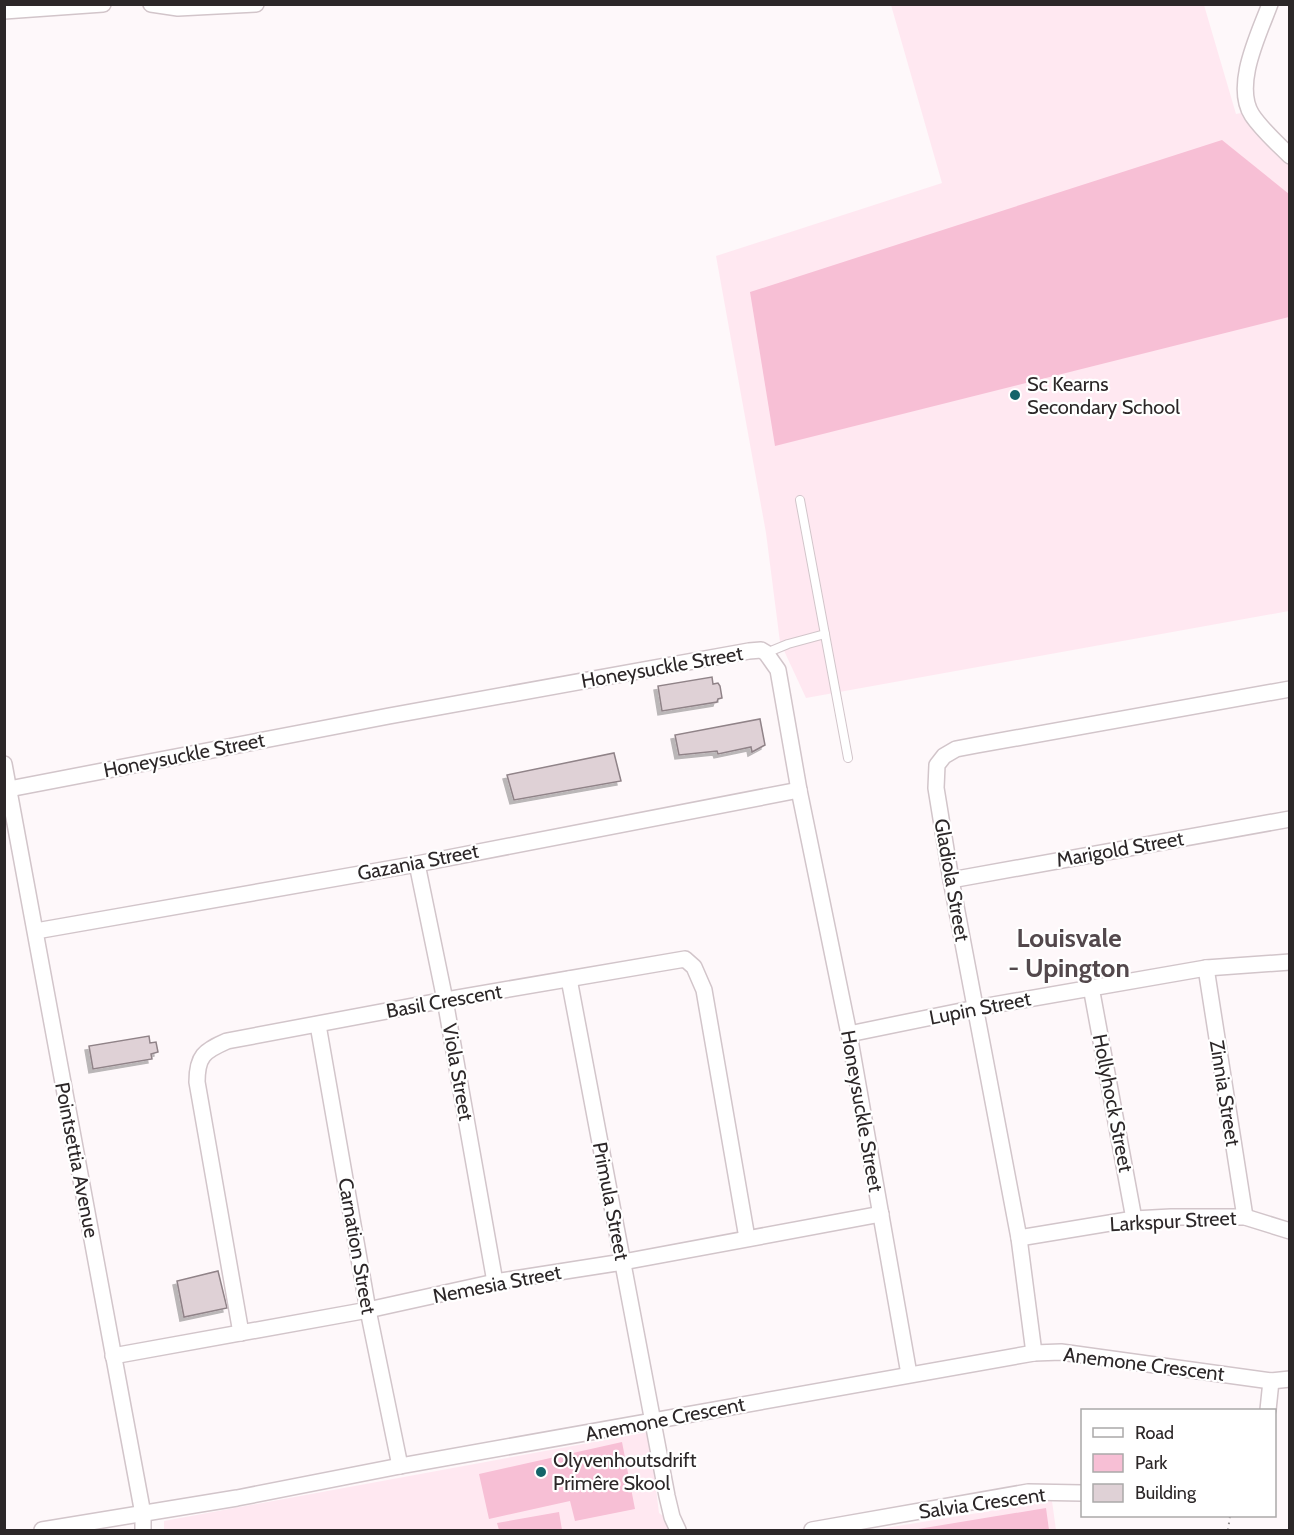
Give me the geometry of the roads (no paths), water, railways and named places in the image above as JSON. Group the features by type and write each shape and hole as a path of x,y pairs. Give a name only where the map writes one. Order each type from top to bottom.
{"street":[{"path":"4,12 103,4"},
{"path":"151,4 178,8 256,4"},
{"path":"1270,4 1250,59 1245,84 1250,113 1290,156"},
{"name":"Honeysuckle Street","path":"9,789 755,650 766,653 778,670 849,1034 909,1374"},
{"name":"Gladiola Street","path":"1034,1353 1019,1238 951,880 935,775 936,765 944,756 956,749 978,744 1289,690"},
{"name":"Pointsettia Avenue","path":"4,764 143,1514 143,1530"},
{"name":"Gazania Street","path":"36,931 417,864 505,845 800,790"},
{"name":"Marigold Street","path":"951,880 1290,819"},
{"name":"Viola Street","path":"417,864 445,1000 495,1282"},
{"name":"Basil Crescent","path":"241,1333 197,1082 198,1064 202,1056 213,1047 227,1041 445,1000 685,959 694,967 704,990 747,1238"},
{"name":"Lupin Street","path":"849,1034 976,1008 1206,968 1290,963"},
{"name":"Zinnia Street","path":"1206,968 1245,1217"},
{"name":"Primula Street","path":"569,979 654,1422"},
{"name":"Hollyhock Street","path":"1091,987 1134,1220"},
{"name":"Carnation Street","path":"318,1025 368,1311 400,1466"},
{"name":"Nemesia Street","path":"113,1356 368,1311 495,1282 622,1263 880,1214"},
{"name":"Larkspur Street","path":"1019,1238 1134,1220 1245,1217 1290,1231"},
{"name":"Anemone Crescent","path":"42,1530 237,1498 400,1466 1034,1353 1061,1352 1100,1356 1271,1381 1290,1379"},
{"path":"1268,1409 1271,1381"},
{"path":"654,1422 667,1496 678,1530"},
{"name":"Salvia Crescent","path":"812,1530 1028,1492 1081,1493"}],"lane":[{"path":"800,500 848,758"},
{"path":"766,653 788,644 825,634"}],"place":[{"name":"Sc Kearns Secondary School","path":"1015,395"},
{"name":"Olyvenhoutsdrift Primêre Skool","path":"541,1472"}],"district":[{"name":"Louisvale - Upington","path":"1069,953"}]}
